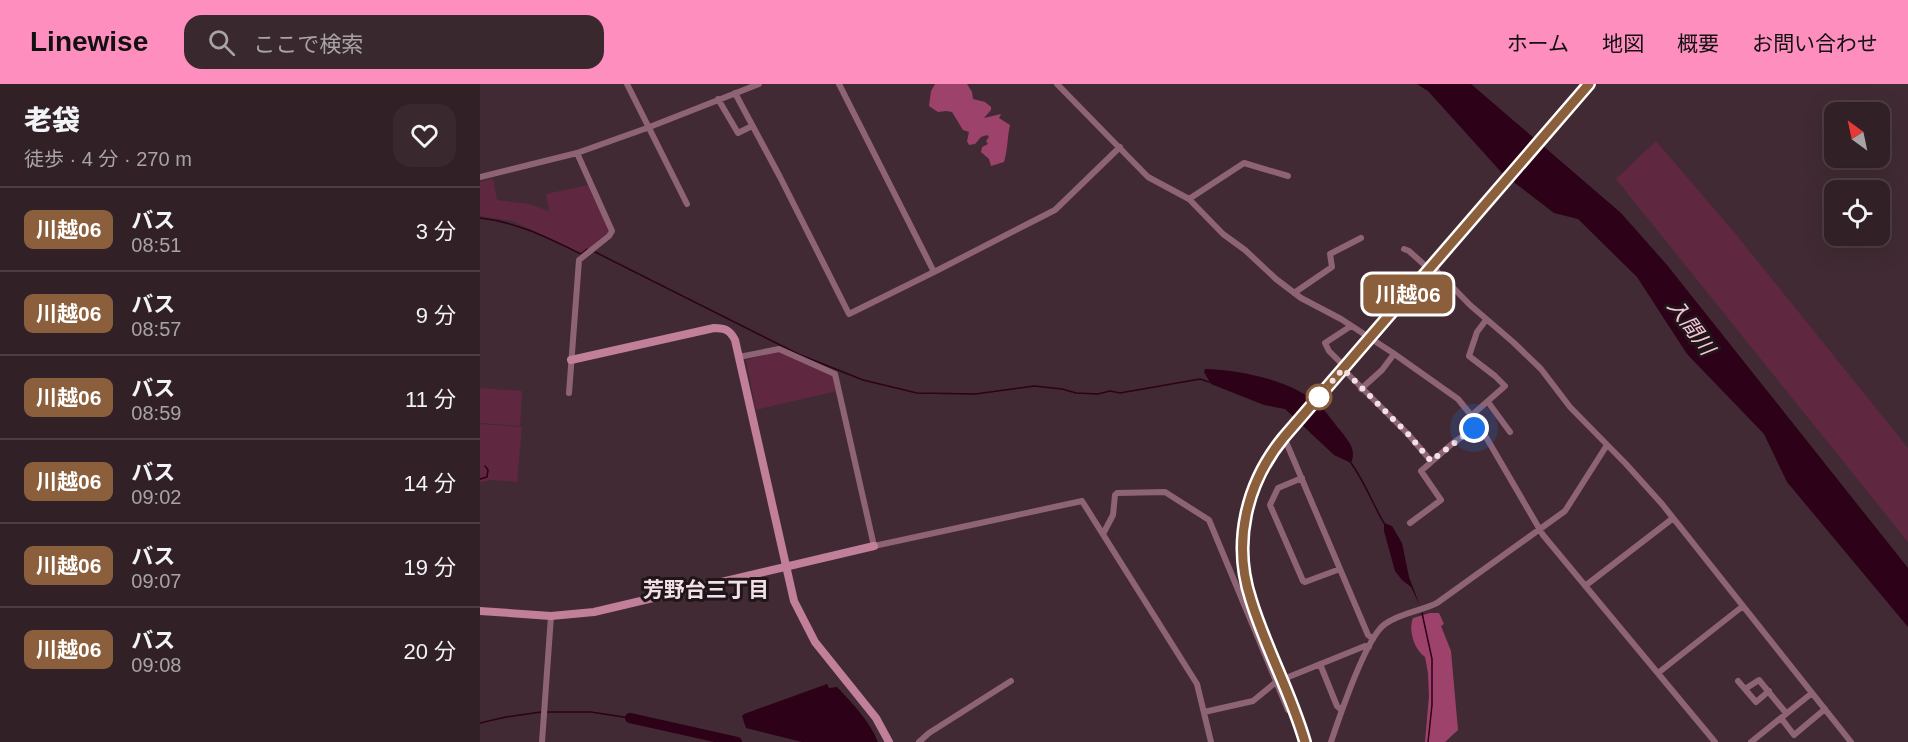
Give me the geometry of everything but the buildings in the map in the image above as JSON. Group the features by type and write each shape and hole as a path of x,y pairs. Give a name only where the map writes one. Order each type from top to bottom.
{"main road":[{"path":"1305,742 1296,711 1280,681 1250,599 1243,561 1242,536 1247,507 1260,473 1295,424 1590,84"}],"street":[{"path":"627,84 687,204"},
{"path":"735,84 752,126 849,314 1055,210 1120,147"},
{"path":"480,177 577,153 759,84"},
{"path":"839,84 934,272"},
{"path":"1058,84 1148,177 1188,199 1223,234 1294,293 1351,326 1452,393 1479,425 1539,529 1715,742"},
{"path":"718,99 738,134 752,126"},
{"path":"569,393 579,260 612,231 577,153"},
{"path":"1188,199 1244,163 1288,176"},
{"path":"1294,293 1332,267 1329,254 1361,238"},
{"path":"1404,249 1432,265 1440,277 1541,369 1563,399 1648,488 1851,742"},
{"path":"1472,415 1505,386 1469,356 1477,332 1486,320"},
{"path":"1351,326 1325,343 1329,351 1361,389 1408,434 1431,461"},
{"path":"571,360 714,328 726,329 733,335 795,600 810,634 824,656 876,718 889,742"},
{"path":"739,357 779,349 835,374 874,546"},
{"path":"1361,389 1382,370 1394,354"},
{"path":"1488,402 1510,432"},
{"path":"1410,523 1441,500 1420,472 1453,443 1479,425"},
{"path":"1284,437 1368,635 1373,639"},
{"path":"1331,742 1341,710 1378,630 1385,624 1437,603 1565,512 1607,445"},
{"path":"1302,478 1278,488 1270,505 1303,581 1340,569"},
{"path":"1103,534 1113,515 1117,493 1165,492 1209,520 1280,681"},
{"path":"480,611 551,616 594,612 874,546 1082,501 1197,684 1211,742"},
{"path":"1585,586 1672,519"},
{"path":"1658,673 1743,606"},
{"path":"542,742 551,616"},
{"path":"1204,712 1253,701 1280,681 1365,646 1370,647"},
{"path":"1320,664 1337,706 1341,710"},
{"path":"1745,689 1759,680 1769,691 1794,735 1825,709"},
{"path":"919,742 929,733 1011,681"},
{"path":"1738,681 1756,702 1769,691"},
{"path":"1751,742 1812,693"}],"shaded area":[{"path":"935,84 967,84 973,99 985,102 991,107 984,118 1001,114 999,118 1010,125 1004,162 991,166 989,159 981,152 982,147 988,144 987,135 981,137 975,144 969,145 967,141 969,132 963,130 952,112 938,112 929,106 931,91"},
{"path":"1656,141 1734,232 1908,448 1908,542 1616,179"},
{"path":"493,178 497,200 529,204 549,211 546,194 588,185 607,225 608,233 583,254 512,221 480,216 480,182"},
{"path":"779,351 833,376 837,391 756,410 746,360"},
{"path":"480,388 522,391 520,426 480,423"},
{"path":"480,424 522,427 517,482 493,480 480,482"},
{"path":"1439,613 1444,624 1441,626 1451,651 1458,730 1445,742 1425,742 1429,696 1428,673 1425,657 1415,644 1412,634 1413,618"}],"water":[{"name":"入間川","path":"1417,84 1471,84 1621,213 1667,265 1908,568 1908,627 1787,482 1764,434 1687,354 1637,277 1578,219 1554,213 1502,173 1428,91"},
{"path":"1205,369 1265,378 1308,396 1325,411 1349,442 1353,453 1351,463 1334,455 1285,409 1264,405 1211,384 1204,372"},
{"path":"1384,523 1392,526 1402,543 1409,577 1420,606 1411,587 1395,571"},
{"path":"827,684 829,688 837,687 855,706 878,742 802,742 746,728 742,716 744,714"}],"waterway":[{"path":"480,218 520,227 581,254 587,249"},
{"path":"595,252 798,354 863,380 917,393 975,394 1034,386 1098,394 1110,391 1120,393 1200,379 1209,382"},
{"path":"1351,463 1384,523"},
{"path":"480,479 487,477 488,470 485,466"},
{"path":"1422,613 1432,659 1432,705 1428,742"},
{"path":"480,723 541,712"},
{"path":"546,712 591,712 630,718"},
{"path":"630,718 737,742"}],"bus line":[{"name":"川越06","path":"1305,742 1296,711 1250,599 1244,572 1242,536 1244,523 1247,507 1260,473 1284,437 1589,84"}],"district":[{"name":"芳野台三丁目","path":"706,590"}],"route":[{"path":"1319,397 1315,401 1343,369 1408,434 1431,461 1474,428"}]}
